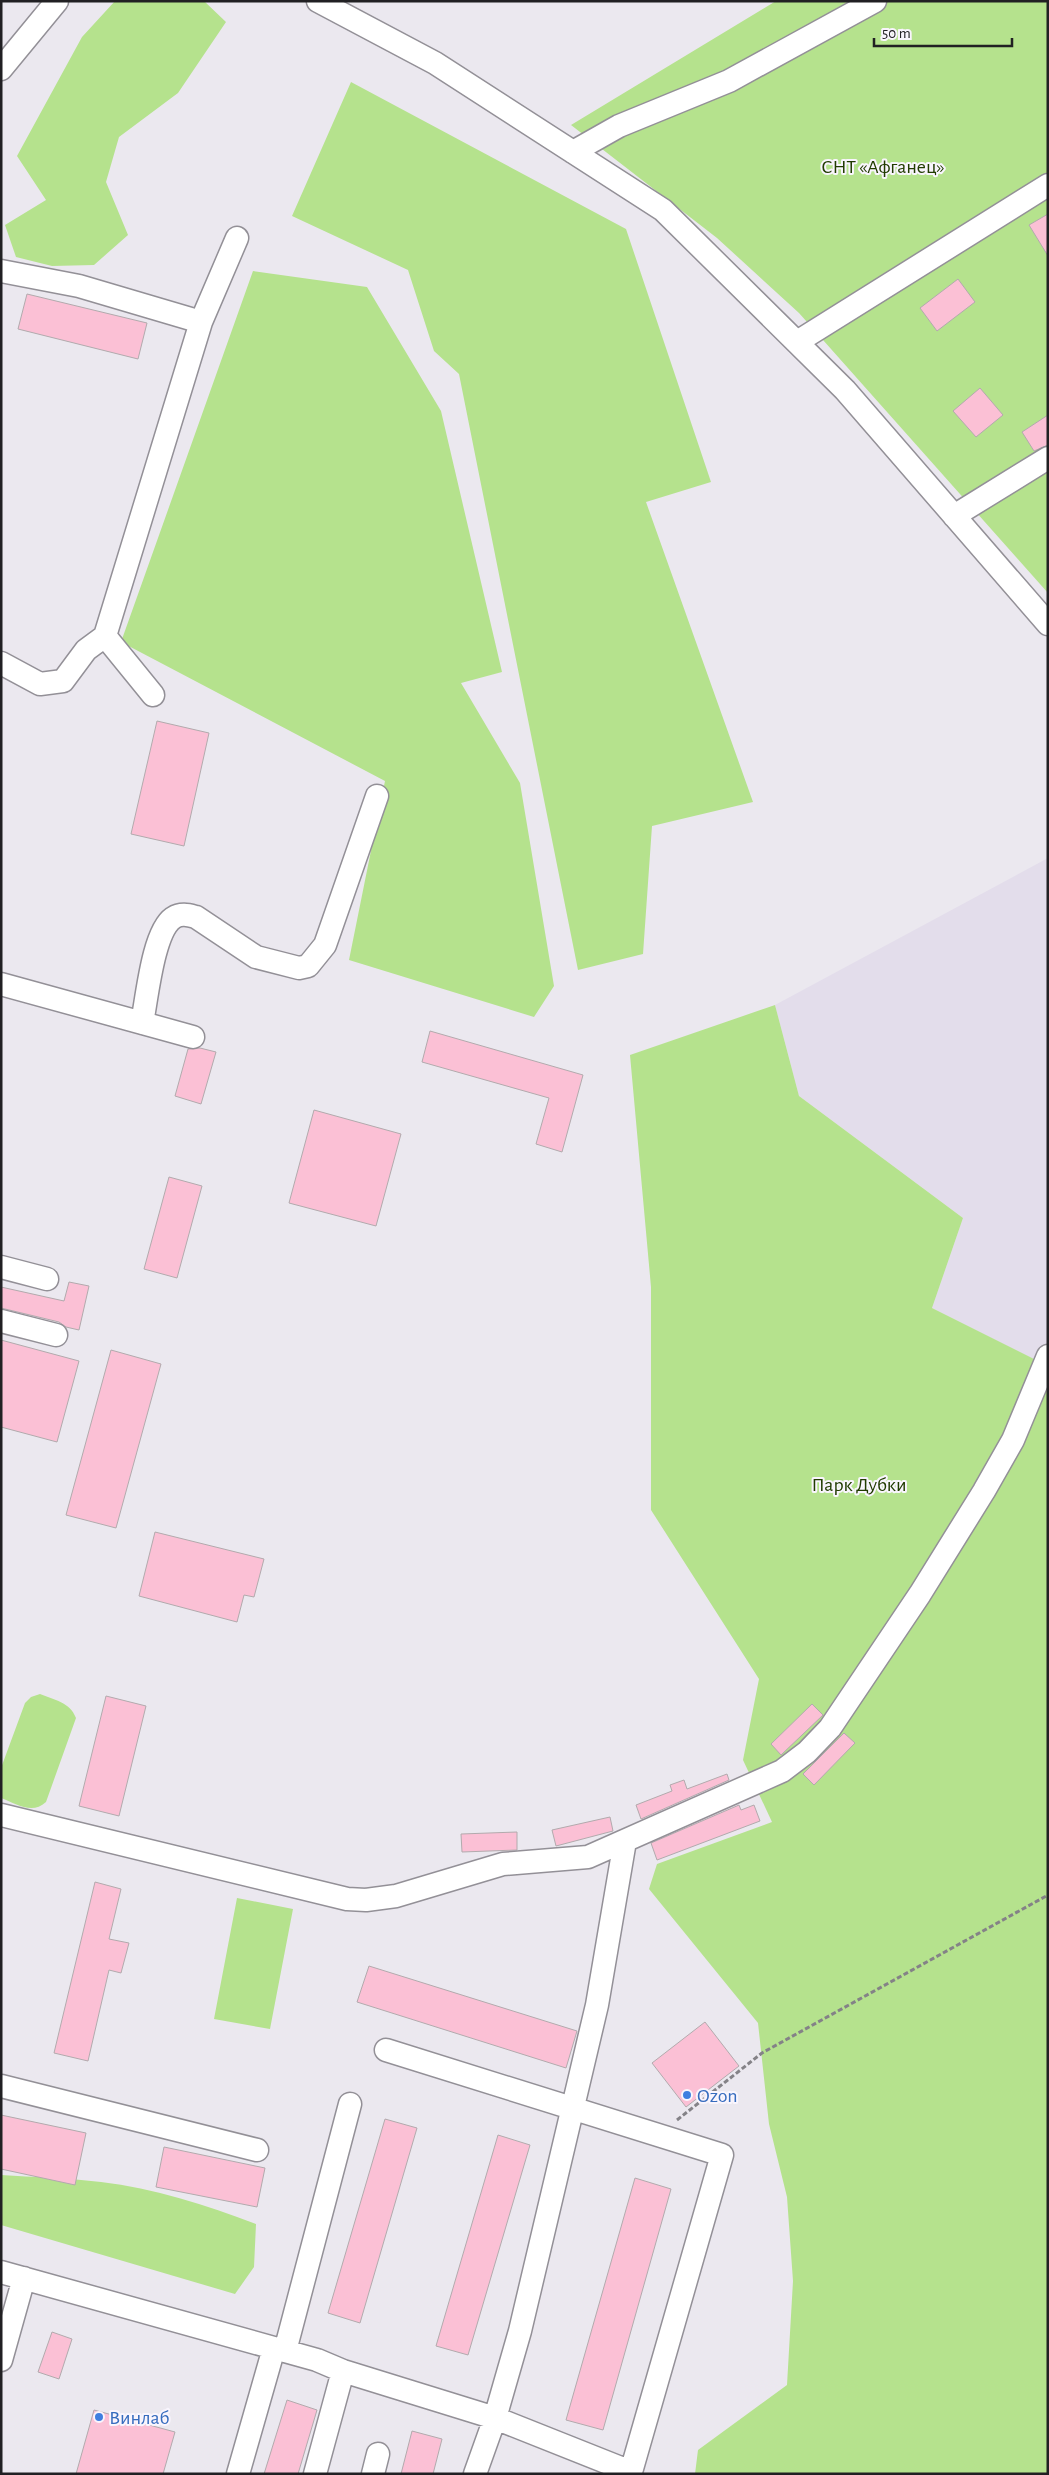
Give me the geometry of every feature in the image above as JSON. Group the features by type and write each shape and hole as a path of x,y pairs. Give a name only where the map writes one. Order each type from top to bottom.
{"street":[{"path":"1,69 57,1"},
{"path":"318,1 435,62 663,210 845,390 1048,624"},
{"path":"573,152 619,126 729,80 875,1"},
{"path":"797,342 1048,186"},
{"path":"1,663 40,684 63,681 86,650 106,636 201,322 237,238"},
{"path":"1,271 78,286 201,322"},
{"path":"954,516 1048,458"},
{"path":"106,636 153,695"},
{"path":"142,1023 158,944 164,929 174,918 184,914 196,916 256,956 299,968 308,966 325,945 377,796"},
{"path":"1,984 193,1037"},
{"path":"1,1267 47,1278"},
{"path":"1,1321 56,1335"},
{"path":"1,1815 347,1899 366,1900 396,1896 503,1864 588,1857 625,1841 782,1772 807,1752 830,1728 920,1594 984,1491 1013,1440 1048,1356"},
{"path":"475,2474 520,2331 598,2005 625,1841"},
{"path":"1,2272 317,2360 343,2371 494,2418 631,2473 722,2155 386,2050"},
{"path":"1,2086 257,2150"},
{"path":"238,2474 279,2349 350,2104"},
{"path":"1,2360 24,2278"},
{"path":"315,2474 343,2371"}],"path":[{"path":"658,2135 762,2053 1048,1895"}],"shaded area":[{"path":"1048,858 1048,1359 1031,1358 932,1308 963,1218 799,1096 775,1005"}],"green space":[{"path":"115,1 204,1 226,22 178,93 119,137 106,182 128,235 94,265 52,266 16,257 5,225 46,200 17,156 82,37"},
{"name":"СНТ «Афганец»","path":"776,1 1048,1 1048,593 799,313 717,238 571,125"},
{"path":"351,82 626,229 711,482 646,502 753,802 652,826 643,954 578,970 459,374 434,351 408,270 292,216"},
{"path":"253,271 367,287 441,411 502,672 461,683 520,783 554,986 534,1017 349,960 385,781 121,642"},
{"name":"Парк Дубки","path":"775,1005 799,1096 963,1218 932,1308 1048,1366 1048,2474 695,2474 698,2450 787,2385 793,2281 787,2197 769,2124 758,2023 649,1889 657,1864 772,1822 743,1760 759,1679 651,1510 651,1287 630,1055"},
{"path":"40,1694 66,1705 76,1718 46,1802 41,1806 30,1808 1,1798 1,1768 25,1703 31,1697"},
{"path":"237,1898 293,1909 270,2029 214,2019"},
{"path":"1,2175 101,2182 141,2188 180,2198 237,2217 256,2224 254,2267 235,2294 1,2225"}],"building":[{"path":"1048,214 1048,256 1029,225"},
{"path":"958,279 975,302 937,331 920,308"},
{"path":"27,294 147,323 138,359 18,329"},
{"path":"980,388 1003,415 976,437 953,411"},
{"path":"1048,415 1048,445 1034,451 1022,432"},
{"path":"157,721 209,733 184,846 131,834"},
{"path":"430,1031 583,1075 562,1152 536,1144 549,1098 422,1062"},
{"path":"200,1048 216,1052 201,1104 175,1096 188,1049"},
{"path":"314,1110 401,1134 376,1226 289,1203"},
{"path":"169,1177 202,1186 177,1278 144,1269"},
{"path":"69,1282 89,1286 79,1330 66,1327 59,1322 1,1308 1,1287 64,1301"},
{"path":"1,1340 79,1361 57,1442 1,1427"},
{"path":"111,1350 161,1364 116,1528 66,1515"},
{"path":"155,1532 264,1559 254,1597 244,1595 237,1622 139,1596"},
{"path":"106,1696 146,1706 119,1816 79,1806"},
{"path":"812,1704 823,1715 781,1755 771,1744"},
{"path":"844,1733 855,1743 814,1785 803,1774"},
{"path":"727,1774 729,1780 641,1819 636,1805 672,1791 670,1785 684,1780 687,1789"},
{"path":"739,1805 741,1810 754,1805 760,1821 657,1860 651,1843"},
{"path":"610,1817 613,1831 556,1846 552,1830"},
{"path":"517,1832 517,1850 462,1852 461,1834"},
{"path":"95,1882 121,1889 109,1939 129,1943 121,1973 109,1970 88,2061 54,2053"},
{"path":"369,1966 577,2031 566,2068 357,2002"},
{"path":"705,2022 739,2066 686,2107 652,2063"},
{"path":"1,2115 86,2133 75,2185 1,2169"},
{"path":"385,2119 417,2128 360,2323 328,2313"},
{"path":"498,2135 530,2145 468,2355 436,2346"},
{"path":"164,2147 265,2168 257,2207 156,2187"},
{"path":"635,2178 671,2189 603,2430 566,2420"},
{"path":"52,2332 72,2339 59,2379 38,2372"},
{"path":"287,2400 317,2410 298,2474 264,2474"},
{"path":"94,2410 175,2432 163,2474 76,2474"},
{"path":"412,2431 442,2439 433,2474 401,2474"}],"place":[{"name":"Ozon","path":"687,2095"},
{"name":"Винлаб","path":"99,2417"}]}
